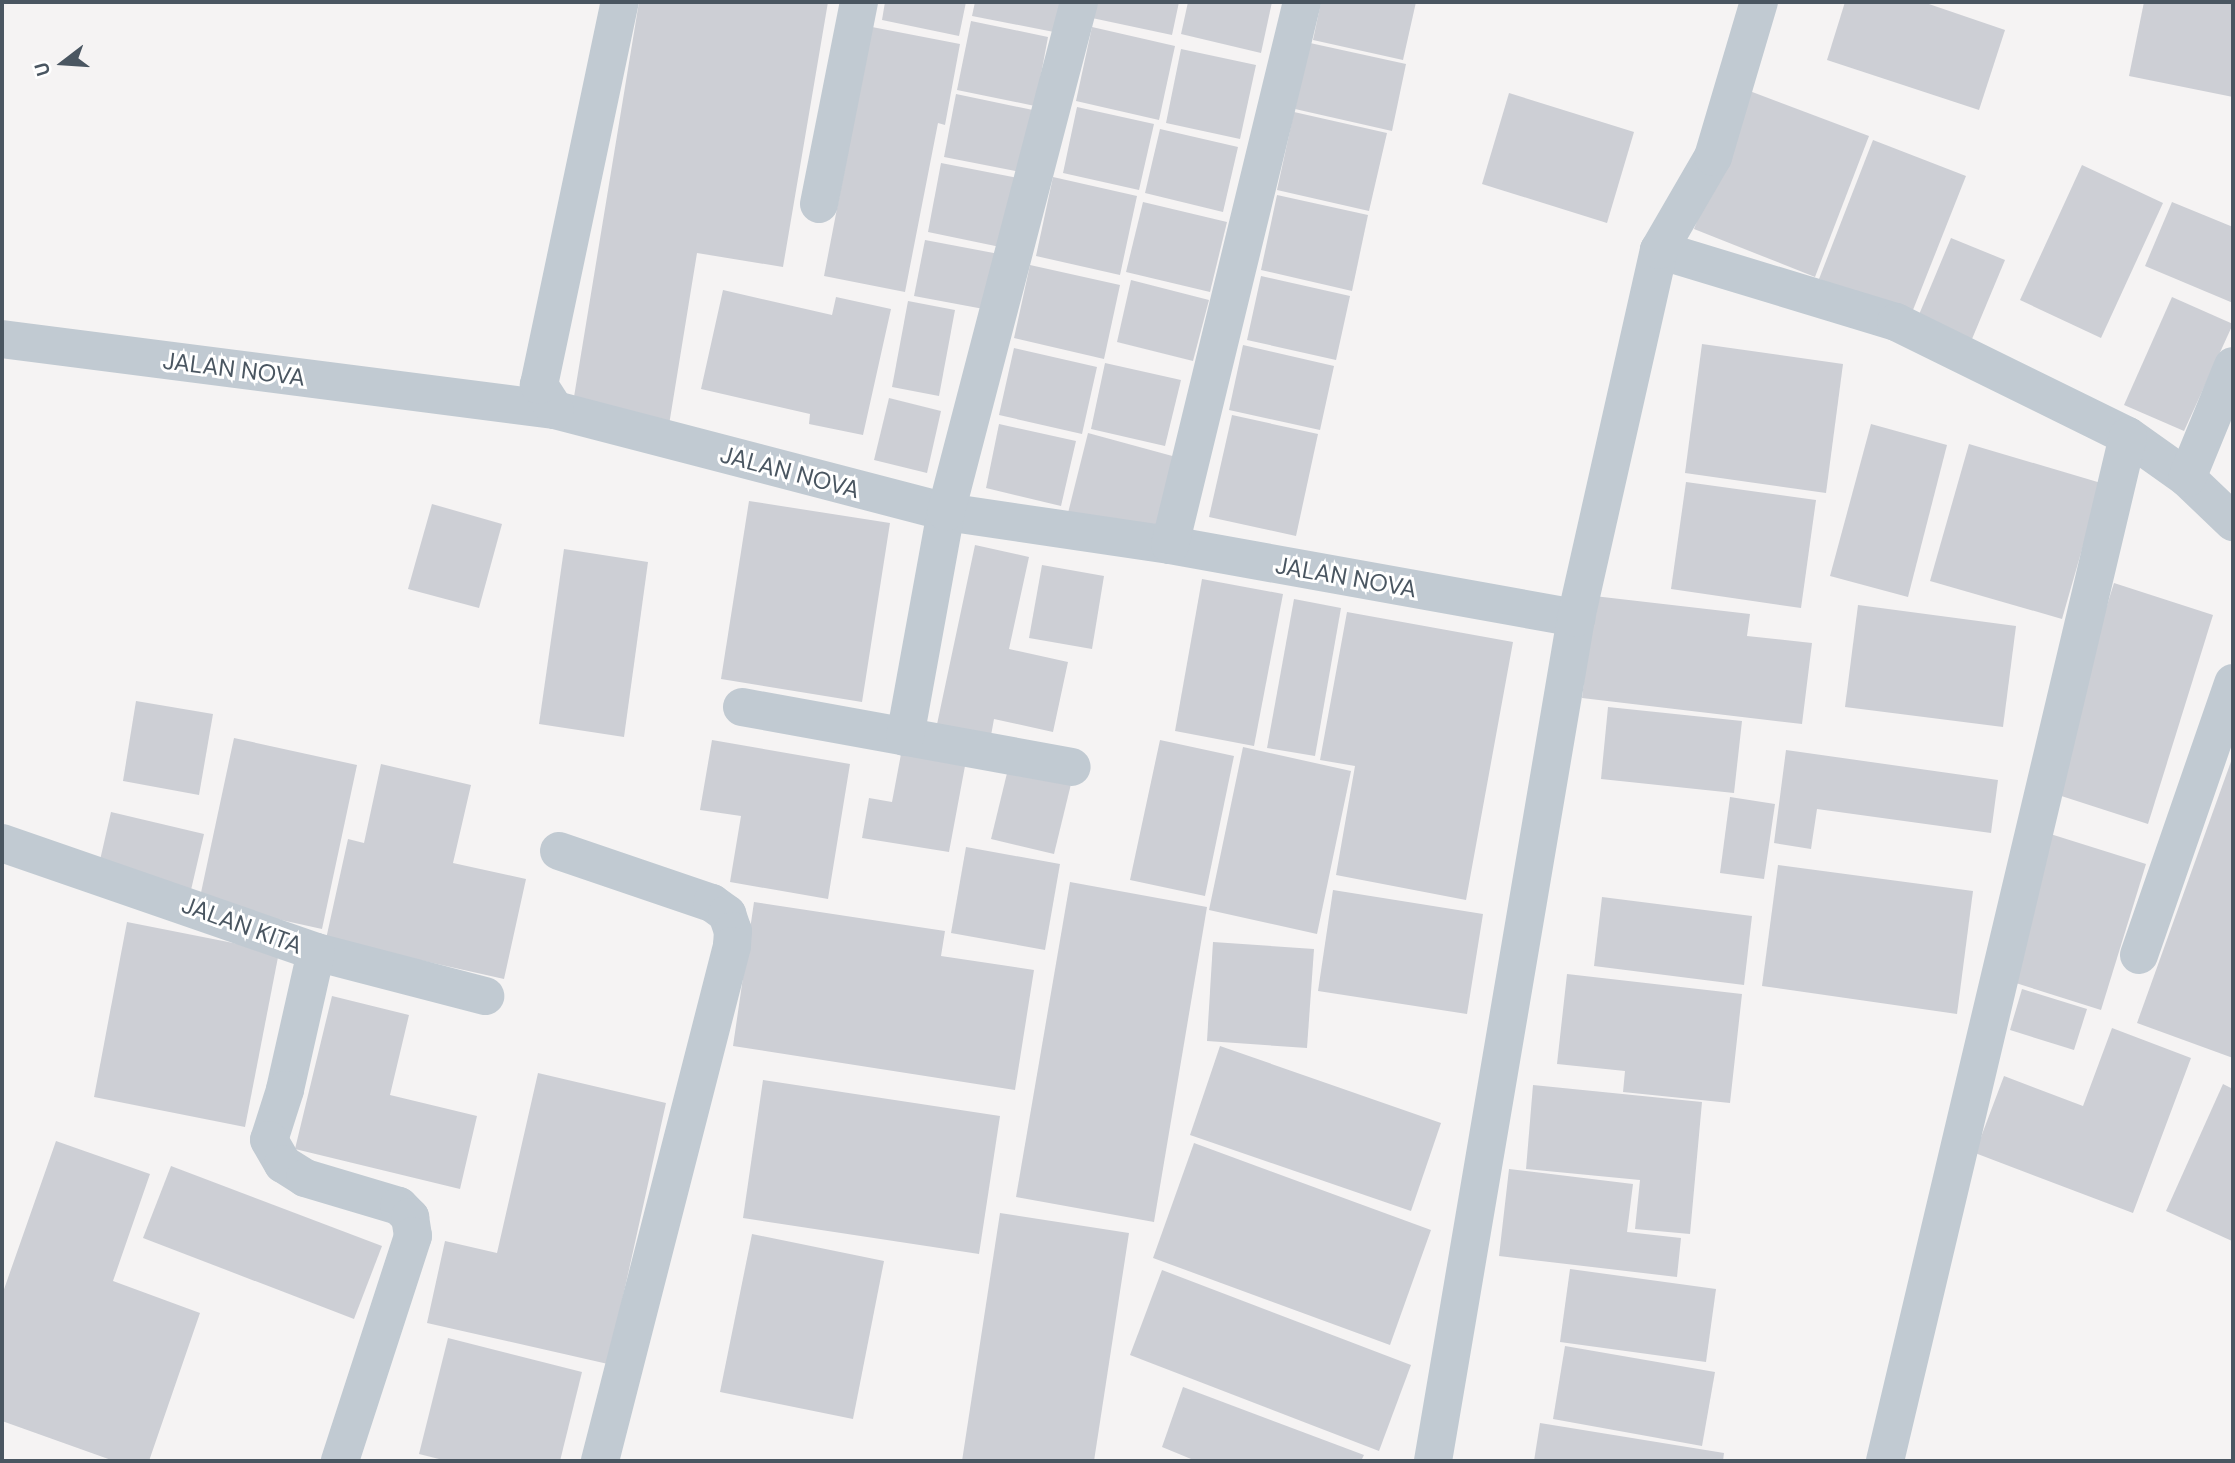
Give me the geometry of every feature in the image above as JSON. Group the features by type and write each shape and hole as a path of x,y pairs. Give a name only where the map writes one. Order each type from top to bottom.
{"street":[{"path":"555,410 539,384 620,2"},
{"path":"819,204 859,2"},
{"path":"905,737 946,512 1079,2"},
{"path":"1170,545 1302,2"},
{"path":"1433,1461 1576,618 1658,250 1713,157 1759,2"},
{"path":"1658,250 1896,322 2128,436 2186,478 2233,522"},
{"name":"JALAN NOVA","path":"2,339 555,410 946,512 1170,545 1576,618"},
{"path":"2186,478 2233,366"},
{"path":"1885,1461 2128,436"},
{"path":"2140,955 2233,683"},
{"path":"742,707 1072,767"},
{"name":"JALAN KITA","path":"2,843 316,952 485,996"},
{"path":"559,851 712,903 727,914 733,931 733,946 600,1461"},
{"path":"316,952 285,1090 269,1140 283,1164 305,1178 399,1206 410,1217 413,1236 340,1461"}],"building":[{"path":"639,2 828,2 783,267 697,253 669,425 572,409"},
{"path":"885,2 966,2 959,36 882,20"},
{"path":"975,2 1060,2 1054,32 972,16"},
{"path":"1095,2 1179,2 1172,35 1092,18"},
{"path":"1188,2 1272,2 1261,53 1181,34"},
{"path":"1321,2 1416,2 1403,60 1313,40"},
{"path":"1845,2 1923,2 2005,30 1979,110 1827,60"},
{"path":"2144,2 2233,2 2233,97 2129,76"},
{"path":"971,21 1048,37 1035,106 957,90"},
{"path":"872,27 960,44 945,125 938,123 905,292 824,276"},
{"path":"1092,27 1175,46 1159,120 1076,101"},
{"path":"1310,43 1406,64 1392,131 1295,109"},
{"path":"1181,49 1256,65 1240,139 1166,123"},
{"path":"1747,90 1869,136 1815,277 1694,229"},
{"path":"1509,93 1634,132 1607,223 1482,184"},
{"path":"956,94 1033,110 1021,172 944,157"},
{"path":"1077,107 1154,124 1139,190 1063,173"},
{"path":"1294,112 1387,133 1369,211 1277,190"},
{"path":"1160,129 1238,147 1223,212 1145,193"},
{"path":"1873,140 1966,176 1911,315 1819,279"},
{"path":"941,163 1018,178 1005,248 928,232"},
{"path":"2082,165 2163,203 2101,338 2020,300"},
{"path":"1053,177 1137,196 1120,275 1036,256"},
{"path":"1277,195 1368,215 1352,291 1261,270"},
{"path":"1143,202 1227,222 1210,292 1126,272"},
{"path":"2172,202 2233,227 2233,303 2145,266"},
{"path":"1951,238 2005,260 1972,339 1918,317"},
{"path":"925,240 999,254 989,310 914,296"},
{"path":"1030,265 1120,285 1104,359 1014,338"},
{"path":"1261,276 1350,296 1336,360 1247,340"},
{"path":"1131,280 1209,300 1193,361 1117,342"},
{"path":"723,290 832,315 836,297 891,309 863,435 809,424 810,414 701,389"},
{"path":"2172,297 2233,324 2184,431 2124,405"},
{"path":"908,301 955,310 939,396 892,387"},
{"path":"1702,344 1843,364 1826,493 1685,473"},
{"path":"1243,345 1334,366 1320,430 1229,410"},
{"path":"1014,348 1097,367 1082,434 999,415"},
{"path":"1105,363 1181,380 1165,446 1091,429"},
{"path":"889,398 941,411 927,473 874,460"},
{"path":"1232,415 1318,434 1296,536 1209,517"},
{"path":"999,424 1076,441 1061,506 986,488"},
{"path":"1871,424 1947,445 1908,597 1830,576"},
{"path":"1088,433 1176,457 1156,536 1068,513"},
{"path":"1969,444 2101,483 2062,619 1930,581"},
{"path":"1686,482 1816,500 1801,608 1671,589"},
{"path":"749,501 890,523 862,702 721,679"},
{"path":"432,504 502,524 479,608 408,589"},
{"path":"975,545 1029,557 1009,649 1068,662 1053,732 994,719 990,741 936,729"},
{"path":"564,549 648,562 624,737 539,724"},
{"path":"1042,565 1104,576 1092,649 1029,638"},
{"path":"1202,579 1283,594 1254,746 1175,731"},
{"path":"2114,583 2213,615 2148,824 2049,792"},
{"path":"1594,596 1750,614 1747,636 1812,643 1802,724 1582,698"},
{"path":"1294,599 1341,608 1315,756 1267,748"},
{"path":"1858,605 2016,626 2003,727 1845,707"},
{"path":"1347,612 1513,642 1466,900 1336,875 1355,766 1320,760"},
{"path":"136,701 213,714 199,795 123,781"},
{"path":"1608,707 1742,721 1734,793 1601,779"},
{"path":"234,738 357,765 322,929 199,902"},
{"path":"712,740 850,764 828,899 730,882 741,816 700,810"},
{"path":"1160,740 1234,756 1205,896 1130,880"},
{"path":"1243,747 1351,771 1317,934 1209,910"},
{"path":"1786,750 1998,780 1991,833 1817,809 1811,849 1774,843"},
{"path":"901,754 965,766 949,852 862,838 869,798 892,802"},
{"path":"2233,756 2233,1058 2137,1023"},
{"path":"381,764 471,785 453,863 526,879 504,979 326,939 348,839 364,843"},
{"path":"1008,769 1071,784 1054,854 991,839"},
{"path":"1730,797 1775,804 1764,879 1720,873"},
{"path":"111,812 204,834 191,890 98,869"},
{"path":"2044,832 2146,864 2101,1010 2000,978"},
{"path":"966,847 1060,864 1045,950 951,933"},
{"path":"1778,865 1973,891 1957,1014 1762,986"},
{"path":"1070,882 1207,907 1154,1222 1016,1197"},
{"path":"1333,890 1483,914 1467,1014 1318,991"},
{"path":"1602,897 1752,916 1744,985 1594,966"},
{"path":"754,902 945,931 941,956 1034,970 1015,1090 733,1046"},
{"path":"127,922 279,952 245,1127 94,1097"},
{"path":"1213,942 1314,949 1307,1048 1207,1041"},
{"path":"1567,974 1742,994 1730,1103 1623,1092 1625,1071 1557,1064"},
{"path":"2022,989 2087,1009 2074,1050 2010,1030"},
{"path":"332,996 409,1015 390,1095 477,1116 460,1189 295,1149"},
{"path":"2112,1028 2191,1058 2133,1213 1975,1153 2004,1076 2083,1106"},
{"path":"1220,1046 1441,1123 1411,1211 1190,1135"},
{"path":"538,1073 666,1103 608,1364 427,1323 445,1241 497,1253"},
{"path":"763,1080 1000,1116 979,1254 743,1218"},
{"path":"2223,1084 2233,1089 2232,1241 2166,1211"},
{"path":"1533,1085 1702,1102 1690,1234 1635,1229 1640,1180 1526,1169"},
{"path":"56,1141 150,1174 113,1281 200,1313 149,1461 114,1461 2,1421 2,1295"},
{"path":"1194,1143 1431,1230 1390,1345 1153,1258"},
{"path":"171,1166 382,1246 354,1319 143,1238"},
{"path":"1509,1169 1633,1184 1627,1232 1681,1238 1677,1277 1499,1256"},
{"path":"1000,1213 1129,1233 1094,1461 962,1461"},
{"path":"752,1234 884,1261 853,1419 720,1392"},
{"path":"1570,1269 1716,1289 1706,1362 1560,1342"},
{"path":"1162,1270 1411,1365 1379,1451 1130,1355"},
{"path":"448,1338 582,1372 560,1461 447,1461 419,1454"},
{"path":"1565,1346 1715,1372 1702,1446 1553,1419"},
{"path":"1183,1387 1364,1455 1361,1461 1196,1461 1162,1447"},
{"path":"1540,1423 1724,1453 1723,1461 1534,1461"}]}
